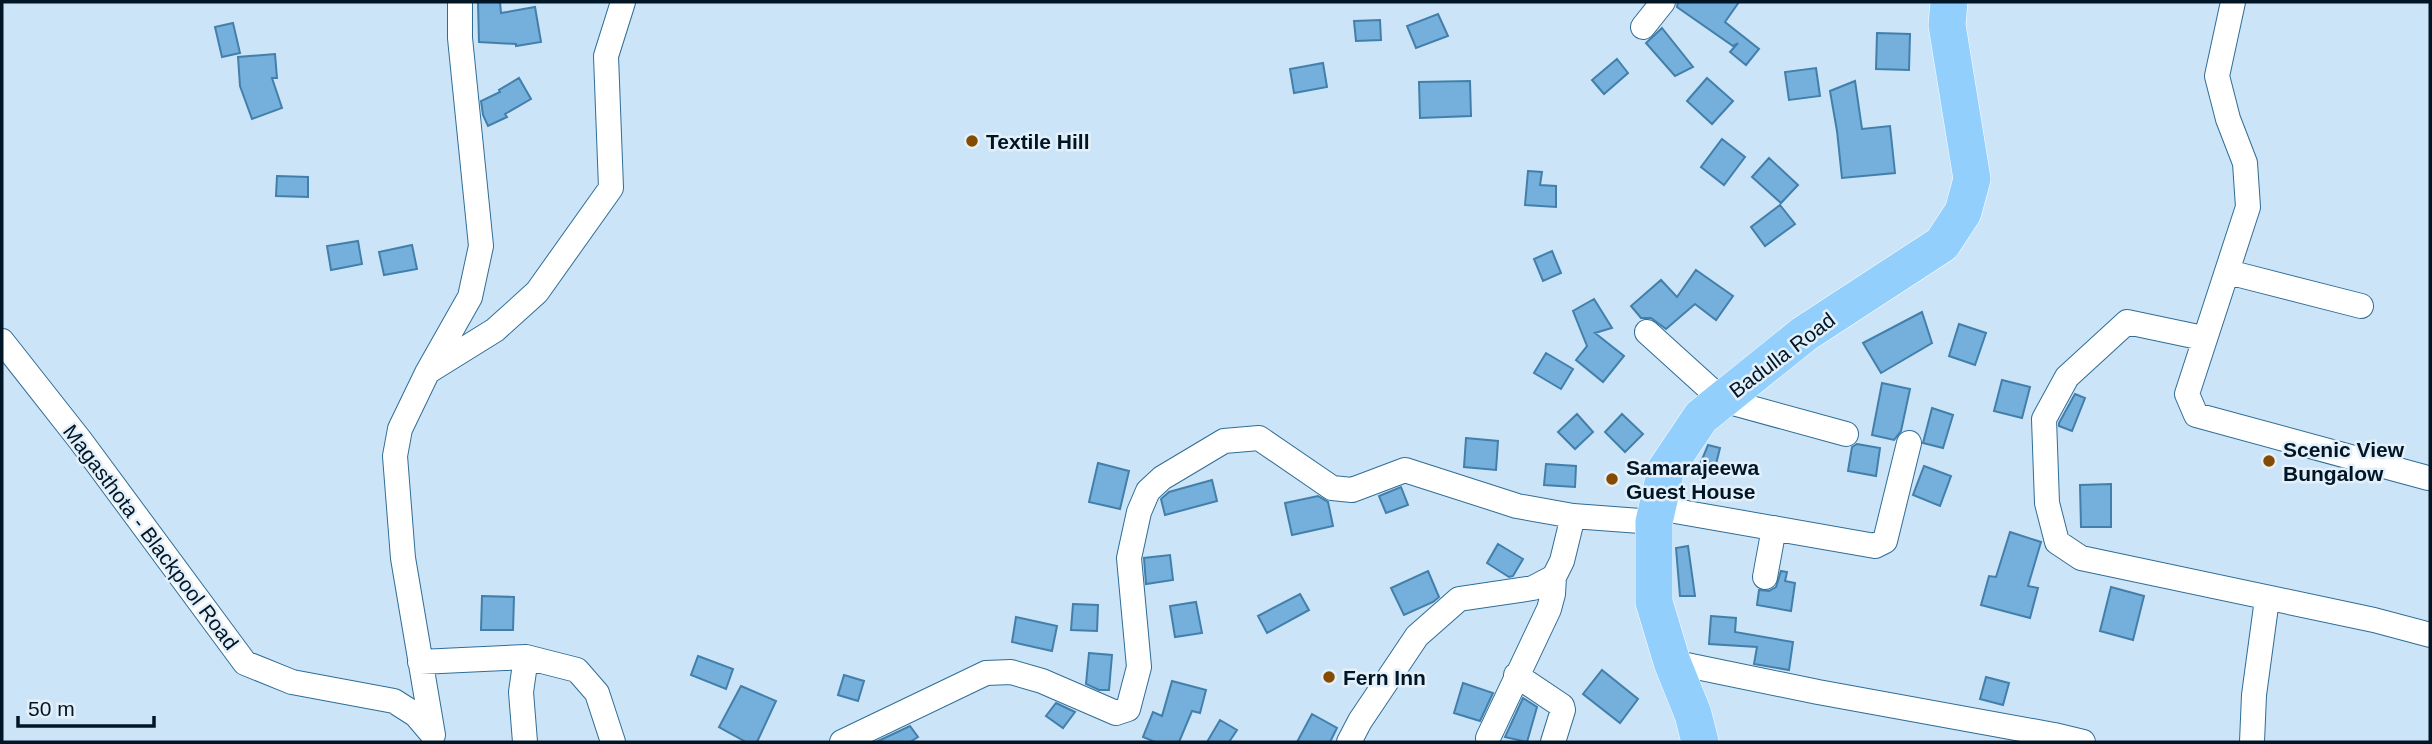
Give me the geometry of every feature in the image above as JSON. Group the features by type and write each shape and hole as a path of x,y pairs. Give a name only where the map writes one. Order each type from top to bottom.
{"highway":[{"name":"Badulla Road","path":"1700,742 1654,602 1656,515 1666,469 1701,417 1804,334 1942,244 1963,212 1972,179 1947,25 1949,2"}],"street":[{"path":"435,739 403,558 395,456 400,429 427,373 470,297 481,246 460,38 460,2"},
{"path":"427,373 495,330 537,292 611,188 606,56 623,2"},
{"path":"1643,27 1663,2"},
{"path":"2233,2 2217,76 2228,119 2245,163 2248,207 2203,338 2187,394 2196,415 2428,478"},
{"path":"2228,271 2361,306"},
{"path":"2203,338 2127,322 2067,377 2044,419 2047,502 2057,542 2081,558 2374,620 2430,635"},
{"path":"1647,332 1722,400 1846,434"},
{"name":"Magasthota - Blackpool Road","path":"2,341 80,440 245,663 292,682 394,701 416,715 435,739"},
{"path":"842,742 986,673 1011,672 1042,681 1116,713 1128,709 1139,667 1129,558 1139,512 1148,491 1162,478 1224,441 1259,439 1332,488 1352,490 1405,470 1517,506 1573,516 1656,515 1774,528 1875,546 1885,541 1909,443"},
{"path":"1488,738 1549,609 1554,577 1562,562 1573,516"},
{"path":"1765,577 1774,528"},
{"path":"1349,742 1417,636 1459,599 1533,587 1554,577"},
{"path":"2252,742 2254,695 2267,599"},
{"path":"420,662 526,657 577,670 597,693 612,742"},
{"path":"525,742 521,692 526,657"},
{"path":"1672,662 2083,742"},
{"path":"1516,675 1562,706 1553,742"}],"building":[{"path":"478,2 500,2 501,13 535,7 541,42 516,46 479,42"},
{"path":"1678,2 1739,2 1725,22 1759,49 1746,65 1730,52 1738,43 1733,46 1677,7"},
{"path":"1438,14 1448,36 1416,48 1407,26"},
{"path":"1380,20 1381,40 1356,41 1354,21"},
{"path":"233,23 240,53 222,57 215,27"},
{"path":"1662,28 1693,67 1675,76 1646,43"},
{"path":"1877,33 1910,34 1909,70 1876,69"},
{"path":"275,54 277,78 272,78 282,108 252,119 240,86 238,57"},
{"path":"1617,59 1628,73 1604,94 1592,80"},
{"path":"1323,63 1327,87 1294,93 1290,69"},
{"path":"1816,68 1820,96 1789,100 1785,72"},
{"path":"519,78 531,99 505,114 507,117 488,126 481,101 500,92 499,90"},
{"path":"1707,78 1733,101 1712,124 1687,101"},
{"path":"1470,81 1471,116 1420,118 1419,82"},
{"path":"1855,81 1862,129 1890,126 1895,173 1842,178 1830,91"},
{"path":"1722,139 1745,157 1724,185 1701,167"},
{"path":"1769,158 1798,185 1781,203 1752,177"},
{"path":"1528,171 1542,172 1540,185 1556,186 1556,207 1525,205"},
{"path":"277,176 308,177 308,197 276,196"},
{"path":"1780,205 1795,224 1765,246 1751,227"},
{"path":"358,241 362,264 331,270 327,246"},
{"path":"412,245 417,269 384,275 379,252"},
{"path":"1552,251 1561,273 1543,281 1534,259"},
{"path":"1696,270 1733,296 1716,320 1695,304 1666,329 1651,318 1641,318 1631,306 1661,280 1677,297"},
{"path":"1594,299 1612,328 1595,333 1624,356 1603,382 1576,360 1587,346 1573,311"},
{"path":"1922,312 1932,343 1881,373 1863,343"},
{"path":"1959,324 1986,333 1975,365 1949,356"},
{"path":"1546,353 1573,369 1561,389 1534,373"},
{"path":"2002,380 2030,387 2022,418 1994,411"},
{"path":"1882,383 1910,389 1901,431 1894,440 1872,435"},
{"path":"2075,394 2085,398 2072,431 2059,426 2059,423"},
{"path":"1932,408 1953,415 1943,448 1923,443"},
{"path":"1577,414 1593,432 1575,449 1558,432"},
{"path":"1622,414 1643,434 1625,452 1605,432"},
{"path":"1466,438 1498,441 1496,470 1464,467"},
{"path":"1857,444 1880,448 1876,476 1848,471 1852,447"},
{"path":"1708,445 1720,448 1715,468 1701,462"},
{"path":"1098,463 1129,471 1120,509 1089,502"},
{"path":"1546,464 1576,466 1575,487 1544,485"},
{"path":"1924,466 1951,476 1940,506 1913,495"},
{"path":"1212,480 1217,501 1165,515 1161,499 1169,492"},
{"path":"2111,484 2111,527 2081,527 2080,485"},
{"path":"1401,487 1408,505 1386,513 1379,496"},
{"path":"1318,496 1328,502 1333,526 1292,535 1285,503"},
{"path":"2010,532 2041,542 2028,586 2038,588 2030,618 1981,605 1989,576 1996,577"},
{"path":"1498,544 1523,559 1513,576 1509,577 1487,563"},
{"path":"1688,546 1695,596 1680,596 1676,548"},
{"path":"1170,555 1173,580 1146,584 1144,558"},
{"path":"1428,571 1439,597 1404,615 1391,588"},
{"path":"1781,571 1787,572 1785,581 1795,583 1791,611 1757,605 1759,590 1769,591 1776,587"},
{"path":"2111,587 2144,596 2133,640 2100,631"},
{"path":"1300,594 1309,610 1267,633 1258,616"},
{"path":"482,596 514,597 513,630 481,630"},
{"path":"1196,602 1202,633 1175,637 1170,606"},
{"path":"1073,604 1098,605 1097,631 1071,630"},
{"path":"1711,616 1736,618 1735,632 1793,642 1789,670 1754,664 1757,647 1709,644"},
{"path":"1016,617 1057,626 1052,651 1012,642"},
{"path":"1089,653 1112,655 1109,690 1099,690 1086,684"},
{"path":"698,656 733,669 726,689 691,675"},
{"path":"1602,670 1638,699 1620,723 1583,694"},
{"path":"844,675 864,681 858,701 838,695"},
{"path":"1986,677 2009,683 2003,705 1980,699"},
{"path":"1172,681 1206,690 1200,713 1192,711 1179,742 1155,742 1143,737 1153,712 1162,716"},
{"path":"1463,683 1493,693 1480,721 1454,713"},
{"path":"741,686 776,701 757,742 746,742 719,727"},
{"path":"1523,698 1537,707 1527,742 1505,737"},
{"path":"1056,703 1075,712 1063,728 1046,716"},
{"path":"1312,714 1337,728 1330,742 1297,742"},
{"path":"1220,720 1237,730 1229,742 1207,742"},
{"path":"910,726 918,737 910,742 876,742"}],"place":[{"name":"Textile Hill","path":"972,141"},
{"name":"Scenic View Bungalow","path":"2269,461"},
{"name":"Samarajeewa Guest House","path":"1612,479"},
{"name":"Fern Inn","path":"1329,677"}]}
